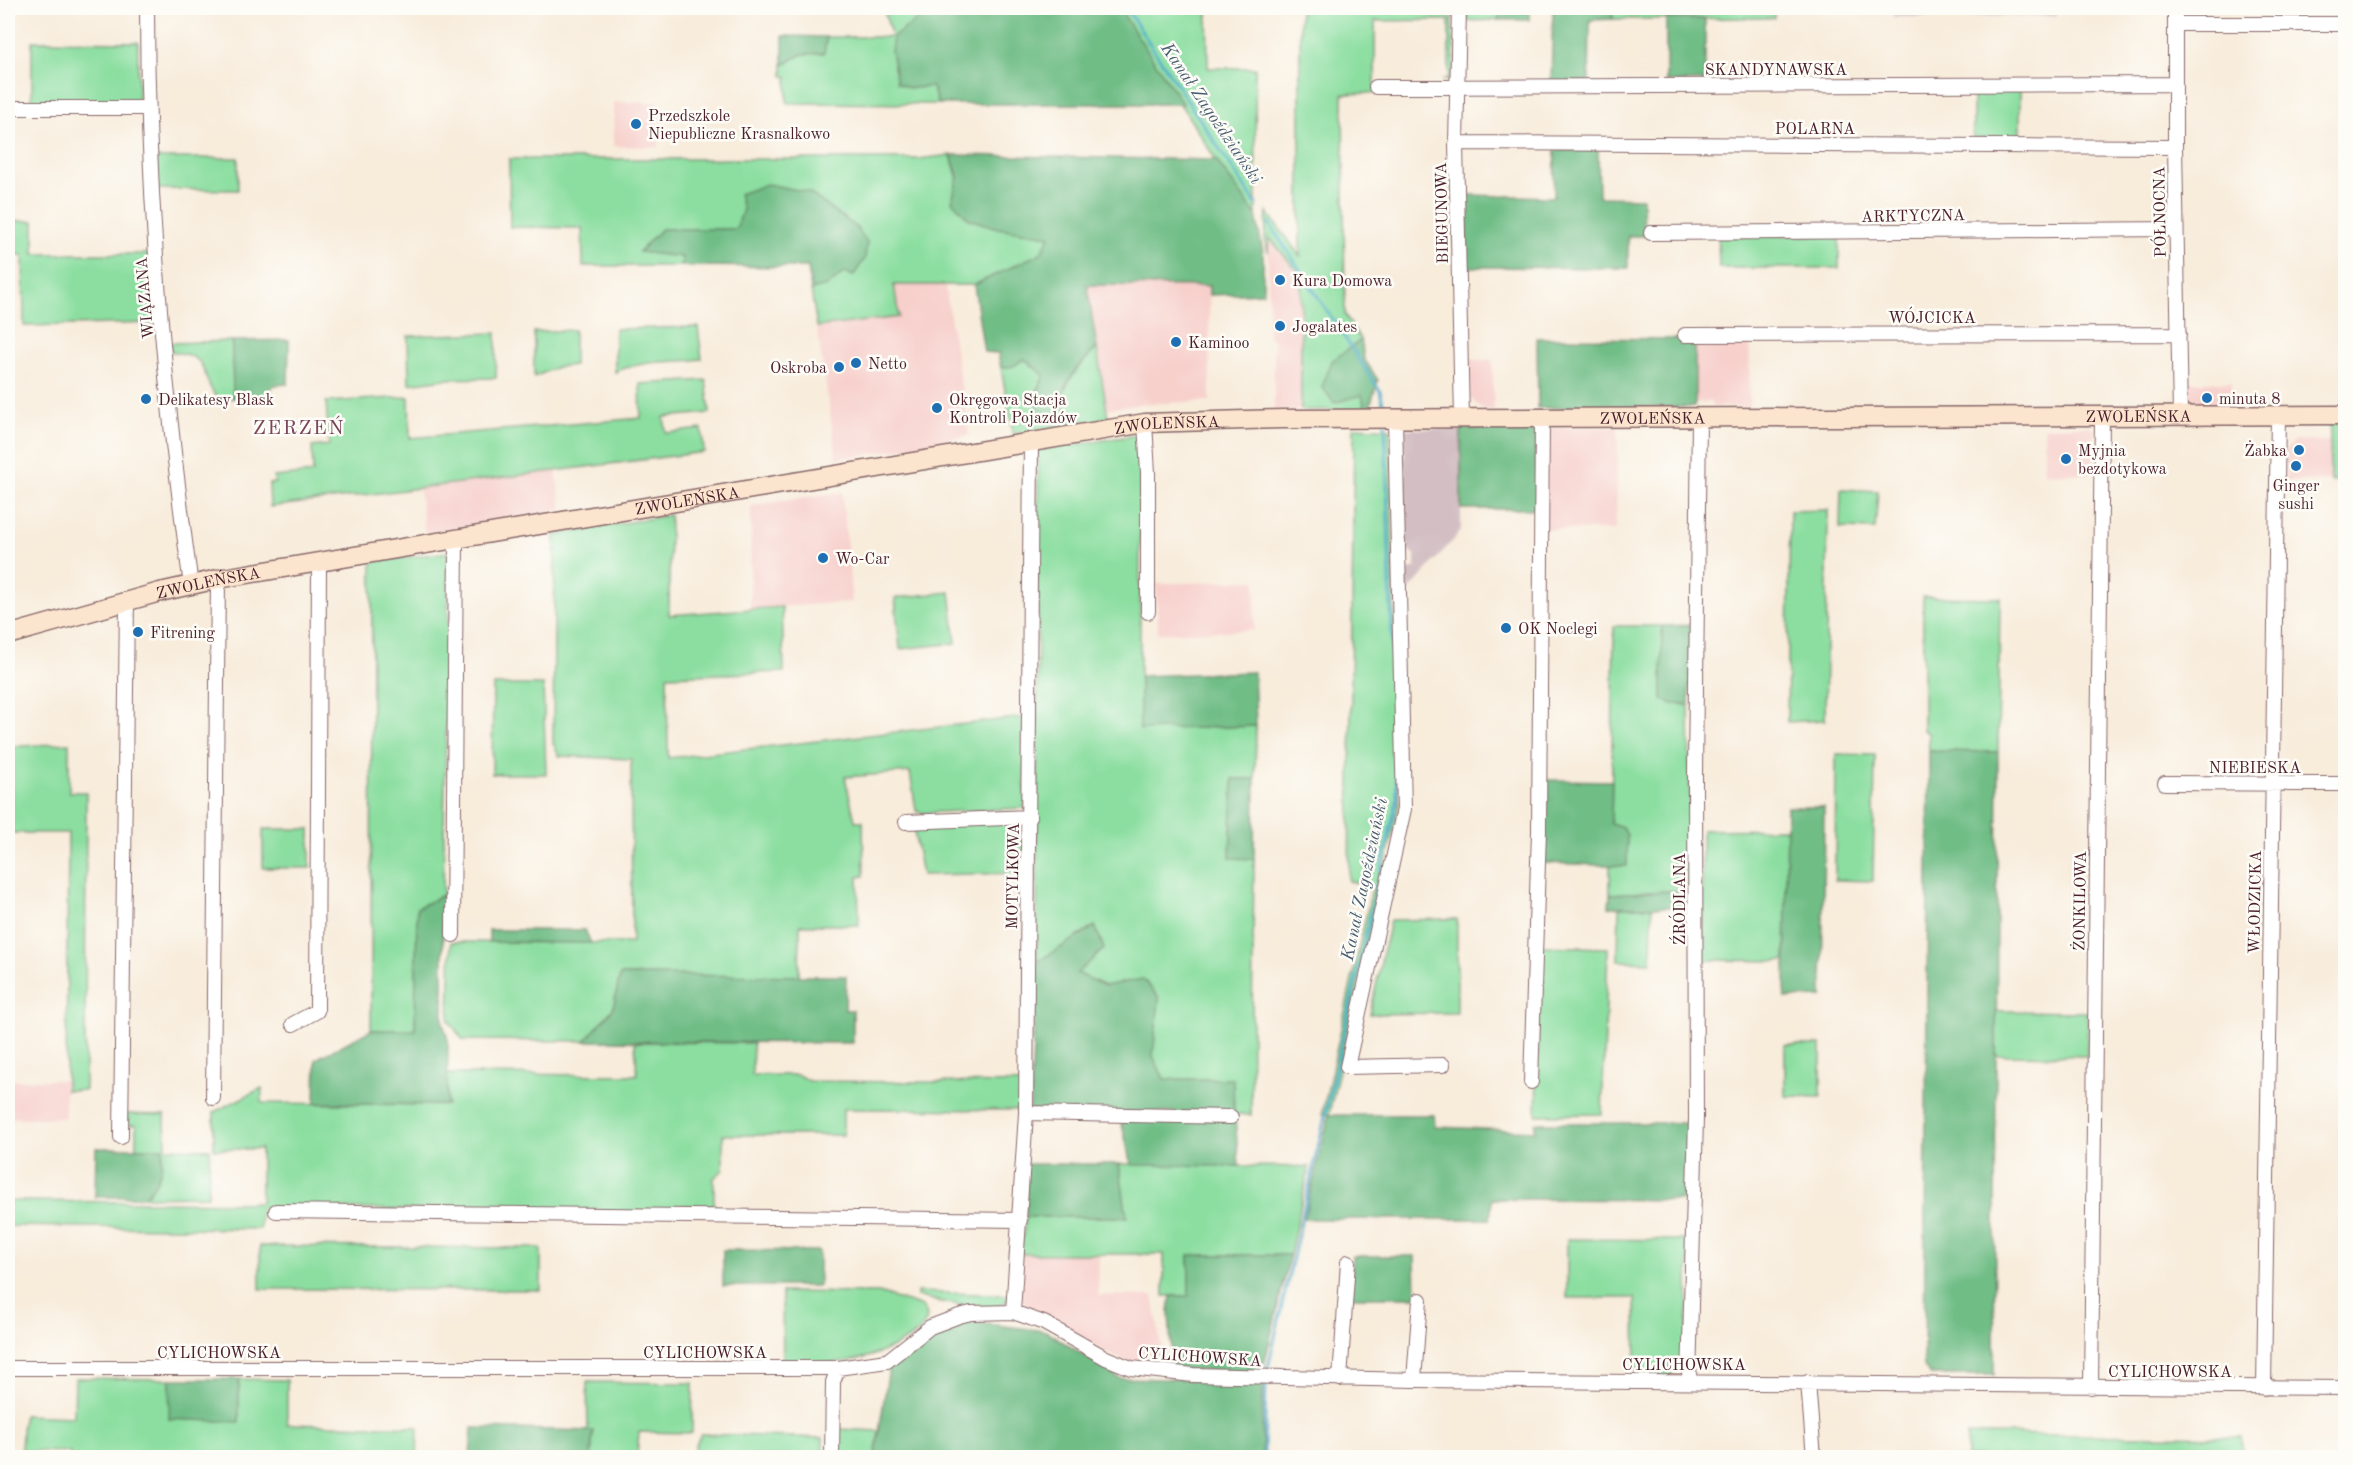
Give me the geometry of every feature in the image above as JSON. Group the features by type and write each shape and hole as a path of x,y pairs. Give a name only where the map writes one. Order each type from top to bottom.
{"street":[{"name":"WIĄZANA","path":"147,8 147,108 163,329 191,585"},
{"name":"BIEGUNOWA","path":"1459,8 1456,143 1462,419"},
{"name":"PÓŁNOCNA","path":"2175,8 2180,416"},
{"path":"2175,24 2346,24"},
{"name":"SKANDYNAWSKA","path":"1377,87 2175,84"},
{"path":"8,108 147,108"},
{"name":"POLARNA","path":"1456,143 2175,147"},
{"name":"ARKTYCZNA","path":"1651,233 2176,229"},
{"name":"WÓJCICKA","path":"1685,335 2179,334"},
{"name":"ZWOLEŃSKA","path":"8,636 127,601 218,579 1031,440 1145,423 1388,419 2346,415"},
{"name":"ŻONKILOWA","path":"2091,1387 2102,416"},
{"name":"WŁODZICKA","path":"2264,1388 2278,416"},
{"path":"1531,1082 1539,831 1542,418"},
{"name":"ŹRÓDLANA","path":"1689,1380 1696,1118 1695,774 1699,418"},
{"path":"1388,419 1404,809 1347,1067 1443,1065"},
{"path":"1145,423 1148,473 1148,612"},
{"name":"MOTYLKOWA","path":"1012,1312 1026,1113 1031,440"},
{"path":"453,936 456,539"},
{"path":"292,1024 316,1011 319,562"},
{"path":"213,1098 218,579"},
{"path":"121,1137 127,601"},
{"name":"NIEBIESKA","path":"2165,783 2346,784"},
{"path":"906,822 1029,817"},
{"path":"1026,1113 1231,1117"},
{"path":"276,1211 1020,1220"},
{"path":"1340,1379 1348,1262"},
{"path":"1414,1380 1420,1300"},
{"name":"CYLICHOWSKA","path":"8,1368 838,1368 868,1366 887,1361 930,1327 959,1316 1012,1312 1044,1323 1106,1358 1131,1368 1193,1375 1414,1380 1689,1380 2091,1387 2346,1388"},
{"path":"832,1458 834,1382 838,1368"},
{"path":"1808,1382 1814,1458"}],"shaded area":[{"path":"1893,8 2056,8 2056,16 1893,17"},
{"name":"Przedszkole Niepubliczne Krasnalkowo","path":"614,102 658,103 659,147 614,146"},
{"path":"1268,237 1301,276 1301,410 1274,410 1274,341 1269,336"},
{"path":"894,285 945,285 969,435 920,446 837,459 817,328 899,317"},
{"path":"1086,285 1209,286 1210,401 1141,404 1106,409"},
{"path":"1750,338 1749,407 1712,407 1711,402 1695,402 1695,339"},
{"path":"1469,360 1492,360 1494,410 1483,410 1470,398"},
{"path":"2187,382 2231,382 2231,406 2187,406"},
{"path":"2089,426 2094,429 2094,474 2044,473 2044,427"},
{"path":"1618,427 1616,530 1543,529 1545,428"},
{"path":"1404,429 1461,429 1461,531 1404,596 1404,571 1415,568 1415,554 1404,548"},
{"path":"2294,441 2329,441 2330,481 2286,481 2286,449"},
{"path":"556,470 562,510 425,533 419,488"},
{"path":"842,492 852,602 750,609 751,506"},
{"path":"1256,580 1254,630 1158,633 1156,584"},
{"path":"8,1080 65,1080 65,1118 8,1118"},
{"path":"1020,1254 1099,1254 1098,1295 1153,1296 1165,1369 1123,1361 1030,1312 1019,1295"}],"green space":[{"path":"883,8 962,8 909,88 932,87 938,104 787,103 787,76 783,76 783,65 802,54 823,53 827,37 892,37"},
{"path":"934,8 1119,8 1183,104 938,104 932,87 909,88 897,83 891,51 893,37"},
{"path":"1119,8 1207,8 1208,68 1255,68 1256,215 1216,160"},
{"path":"1300,8 1451,8 1454,50 1453,81 1442,80 1449,77 1449,20 1375,21 1375,93 1343,94 1345,315 1361,340 1332,361 1362,395 1365,410 1301,410 1301,276 1269,237 1268,252 1265,239 1267,212 1300,256"},
{"path":"1467,8 1503,8 1498,20 1467,21"},
{"path":"1503,8 1529,8 1529,20 1498,20"},
{"path":"1553,8 1611,8 1613,19 1590,20 1589,81 1551,83"},
{"path":"1611,8 1774,8 1774,18 1613,19"},
{"path":"1666,19 1705,19 1705,81 1666,82"},
{"path":"783,36 827,37 824,53 802,54 783,65"},
{"path":"32,41 138,42 138,98 129,104 32,104"},
{"path":"1973,88 2020,89 2020,139 1973,138"},
{"path":"1555,150 1598,150 1599,197 1643,198 1644,236 1628,236 1628,268 1467,267 1465,195 1554,197"},
{"path":"951,155 969,219 998,228 1050,236 1041,253 974,285 894,285 899,317 817,327 811,290 837,278 867,242 856,227 808,192 743,210 736,229 661,229 639,252 682,257 682,266 583,266 582,228 510,227 509,159 918,159"},
{"path":"951,155 1216,160 1256,215 1263,253 1263,293 1209,295 1209,286 1087,285 1097,348 1077,368 1067,383 1063,396 1068,404 1061,420 1047,422 1037,405 1044,375 1024,359 1013,366 1001,368 998,353 984,352 974,285 1041,253 1050,236 998,228 969,219 952,201 958,176"},
{"path":"156,158 238,158 238,190 157,189"},
{"path":"767,184 808,192 856,227 867,242 865,259 853,276 845,272 827,286 811,290 808,267 682,266 682,257 639,252 661,229 736,229 743,210 739,194"},
{"path":"8,221 34,221 34,254 149,254 156,323 24,326 23,255 8,254"},
{"path":"1839,235 1839,268 1719,268 1718,236"},
{"path":"698,327 702,359 647,363 615,372 615,329"},
{"path":"574,330 574,365 557,367 534,377 534,332"},
{"path":"496,333 496,378 445,379 409,384 408,336"},
{"path":"1537,338 1695,339 1695,407 1538,408"},
{"path":"289,340 288,384 274,385 266,395 233,398 232,341"},
{"path":"1361,340 1364,359 1378,380 1369,409 1365,410 1362,395 1334,403 1322,387 1332,361"},
{"path":"232,341 233,398 217,398 199,361 184,354 171,352 170,343"},
{"path":"1097,348 1108,418 1013,434 1001,368 1013,366 1024,359 1044,375 1035,395 1063,396 1072,376"},
{"path":"706,380 710,413 664,417 666,433 702,429 704,452 270,507 269,484 275,483 274,477 313,473 312,447 329,445 326,402 409,397 410,438 641,418 640,384"},
{"path":"2330,424 2345,424 2345,480 2330,481"},
{"path":"1354,427 1390,429 1399,805 1329,1115 1322,1115 1373,885 1349,881"},
{"path":"1461,429 1536,429 1536,509 1461,509"},
{"path":"1137,435 1140,437 1140,729 1256,726 1255,779 1233,779 1230,857 1254,859 1251,1115 1234,1114 1232,1080 1164,1079 1153,1056 1159,998 1143,979 1105,986 1077,973 1104,949 1095,926 1037,962 1038,450"},
{"path":"1841,489 1878,491 1875,529 1840,528"},
{"path":"1828,510 1825,720 1787,722 1790,511"},
{"path":"670,515 669,615 782,607 784,672 667,676 668,758 1025,717 1025,808 920,813 916,810 910,772 845,777 855,821 863,821 864,876 858,877 859,925 800,925 799,976 620,975 613,1009 585,1041 463,1040 449,1021 451,942 632,943 631,759 559,756 553,743 555,535"},
{"path":"449,552 443,895 417,908 415,1031 371,1030 372,562"},
{"path":"950,592 956,643 900,649 895,598"},
{"path":"1923,597 2000,598 1998,752 1929,751 1928,733 1923,730"},
{"path":"1692,625 1689,705 1673,704 1662,699 1662,626"},
{"path":"1614,626 1662,626 1662,698 1673,704 1689,705 1691,890 1610,894 1610,865 1626,866 1611,824"},
{"path":"1254,672 1256,726 1140,730 1140,676"},
{"path":"493,685 543,685 546,774 492,774"},
{"path":"69,743 69,792 86,792 85,1090 66,1090 68,833 8,833 8,747"},
{"path":"1929,751 1998,752 1994,1375 1930,1375 1924,1367"},
{"path":"1836,754 1875,755 1873,881 1835,880"},
{"path":"1233,779 1255,779 1254,859 1230,858"},
{"path":"1546,780 1612,781 1611,824 1623,828 1627,835 1627,866 1544,863"},
{"path":"1787,807 1824,807 1822,997 1785,998"},
{"path":"1024,821 1024,873 922,875 913,826"},
{"path":"263,829 310,829 310,868 263,868"},
{"path":"1787,829 1785,961 1703,960 1702,830"},
{"path":"1691,890 1692,907 1609,907 1610,894"},
{"path":"443,895 443,1023 448,1040 447,1105 315,1103 316,1059 371,1030 415,1030 417,908"},
{"path":"1619,907 1652,907 1651,962 1618,961"},
{"path":"1457,919 1457,1013 1370,1014 1390,920"},
{"path":"1095,926 1104,949 1077,973 1105,986 1143,979 1159,998 1153,1056 1164,1079 1233,1079 1234,1114 1030,1110 1037,962"},
{"path":"489,930 585,930 591,943 489,942"},
{"path":"1540,946 1608,948 1602,1114 1536,1115"},
{"path":"620,975 846,976 845,1010 853,1010 853,1043 585,1041 613,1009"},
{"path":"1996,1011 2088,1012 2087,1056 1996,1055"},
{"path":"635,1042 753,1043 752,1075 798,1075 809,1081 1023,1083 1023,1110 843,1109 843,1135 723,1135 723,1170 714,1178 714,1206 682,1206 681,1213 261,1208 260,1229 8,1226 8,1201 261,1203 261,1149 214,1149 214,1112 262,1088 262,1103 447,1105 447,1074 637,1075"},
{"path":"1785,1045 1821,1045 1821,1097 1785,1096"},
{"path":"126,1114 165,1115 166,1148 210,1149 208,1196 144,1197 154,1186 159,1175 163,1149 136,1148 136,1125 126,1125"},
{"path":"1329,1115 1434,1115 1435,1127 1535,1131 1535,1123 1690,1123 1688,1200 1492,1199 1490,1219 1304,1219"},
{"path":"1120,1117 1235,1119 1239,1166 1132,1165"},
{"path":"96,1148 163,1148 161,1169 154,1186 144,1197 95,1197"},
{"path":"1026,1164 1119,1164 1127,1217 1026,1217"},
{"path":"1119,1164 1309,1167 1290,1255 1189,1255 1189,1296 1164,1296 1164,1254 1020,1254 1026,1217 1126,1217"},
{"path":"1567,1239 1689,1240 1687,1348 1669,1377 1636,1377 1635,1298 1567,1298"},
{"path":"260,1246 541,1248 541,1290 260,1289"},
{"path":"723,1250 819,1251 819,1286 723,1286"},
{"path":"1189,1255 1290,1255 1262,1373 1172,1369 1169,1311 1171,1296 1189,1296"},
{"path":"1353,1256 1415,1256 1416,1297 1350,1297"},
{"path":"782,1292 879,1293 923,1307 927,1318 916,1334 882,1352 867,1357 852,1361 783,1363"},
{"path":"917,1292 1010,1295 1001,1305 984,1307 960,1305 917,1296"},
{"path":"970,1322 1046,1331 1119,1378 1263,1381 1262,1457 875,1458 889,1368 924,1341"},
{"path":"75,1378 170,1379 170,1419 238,1421 239,1379 287,1380 287,1424 418,1427 417,1457 70,1458 70,1452 21,1451 23,1415 74,1417"},
{"path":"170,1379 239,1379 239,1422 169,1419"},
{"path":"587,1382 693,1383 692,1433 639,1432 637,1457 591,1457 593,1432 588,1431"},
{"path":"472,1428 593,1431 591,1457 470,1457"},
{"path":"837,1429 879,1431 875,1457 837,1458"},
{"path":"701,1434 823,1438 823,1457 695,1457 695,1446"},
{"path":"1967,1435 2242,1437 2242,1457 1967,1457"}],"waterway":[{"name":"Kanał Zagoździański","path":"1126,8 1256,204"},
{"name":"Kanał Zagoździański","path":"1269,223 1380,391 1385,412"},
{"name":"Kanał Zagoździański","path":"1267,1372 1397,799 1385,424"},
{"name":"Kanał Zagoździański","path":"1264,1458 1266,1381"}],"place":[{"name":"Przedszkole Niepubliczne Krasnalkowo","path":"636,124"},
{"name":"Kura Domowa","path":"1280,280"},
{"name":"Jogalates","path":"1280,326"},
{"name":"Kaminoo","path":"1176,342"},
{"name":"Netto","path":"856,363"},
{"name":"Oskroba","path":"839,367"},
{"name":"minuta 8","path":"2207,398"},
{"name":"Delikatesy Blask","path":"146,399"},
{"name":"Okręgowa Stacja Kontroli Pojazdów","path":"937,408"},
{"name":"Żabka","path":"2299,450"},
{"name":"Myjnia bezdotykowa","path":"2066,459"},
{"name":"Ginger sushi","path":"2296,466"},
{"name":"Wo-Car","path":"823,558"},
{"name":"OK Noclegi","path":"1506,628"},
{"name":"Fitrening","path":"138,632"}],"district":[{"name":"ZERZEŃ","path":"299,427"}]}
